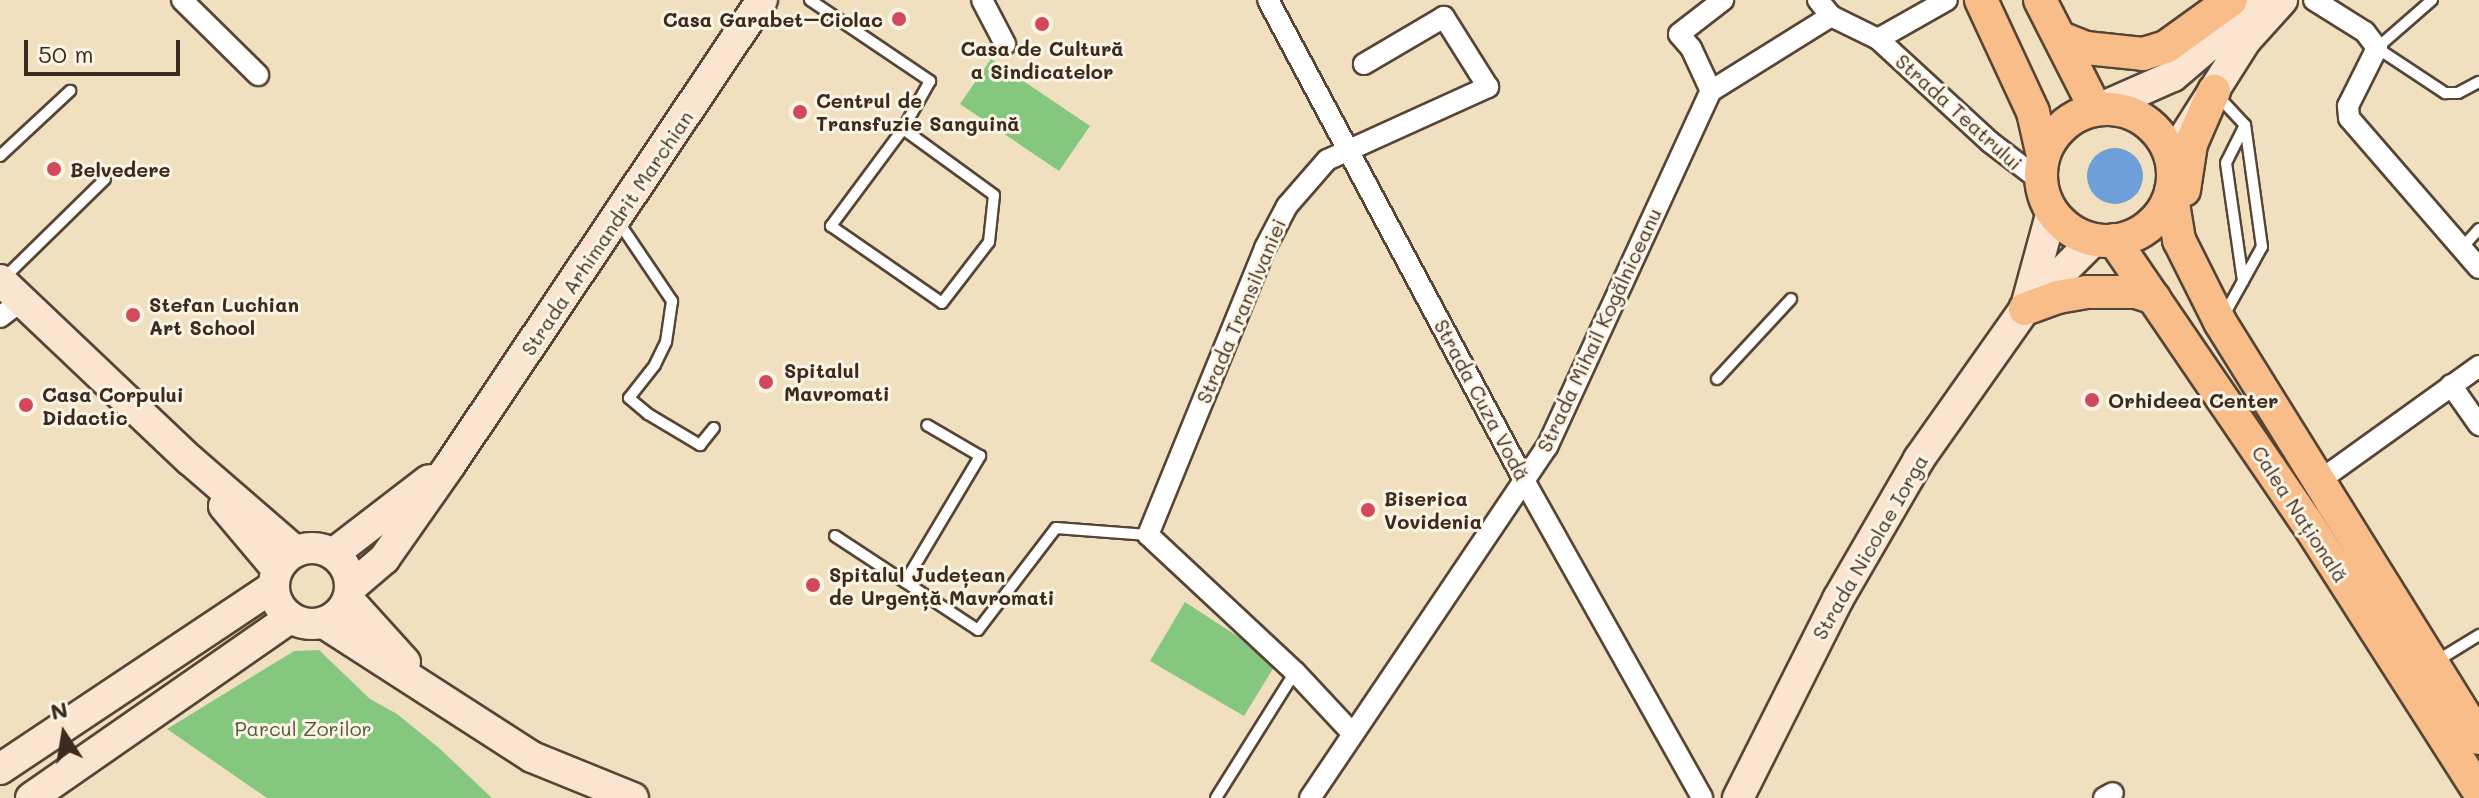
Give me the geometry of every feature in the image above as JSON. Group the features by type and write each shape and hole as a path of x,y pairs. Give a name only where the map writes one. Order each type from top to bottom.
{"main road":[{"name":"Strada Arhimandrit Marchian","path":"349,594 384,559 450,465 762,0"},
{"path":"1981,0 2033,112 2052,211 2078,234 2104,240 2133,235 2150,225 2163,210 2171,191 2171,158 2163,140 2150,125 2114,109 2096,110"},
{"path":"2040,0 2096,110"},
{"path":"2061,38 2086,48 2143,54 2166,47 2231,0"},
{"path":"2042,168 2050,139 2063,125 2173,76 2213,42 2248,0"},
{"path":"2171,158 2246,40 2282,0"},
{"path":"2193,272 2184,217 2183,177 2191,144 2214,91"},
{"name":"Calea Națională","path":"2171,191 2179,240 2220,322 2479,738"},
{"name":"Strada Nicolae Iorga","path":"2025,309 2052,211"},
{"name":"Calea Națională","path":"2104,240 2154,298 2299,510 2479,792"},
{"name":"Strada Nicolae Iorga","path":"1738,798 1838,599 1919,459 2025,309 2104,240"},
{"path":"2025,309 2058,297 2087,292 2136,292 2154,298"},
{"path":"0,769 282,569 313,548 333,554 348,574 349,594 343,609 324,623 307,624 290,618 281,610 282,569 190,460 6,295"},
{"name":"Strada Arhimandrit Marchian","path":"333,554 450,465"},
{"path":"349,594 433,693"},
{"path":"44,794 290,618"},
{"path":"324,623 532,757 633,798"}],"street":[{"path":"182,0 258,75"},
{"path":"982,0 1005,44"},
{"name":"Strada Cuza Vodă","path":"1268,0 1525,482 1702,798"},
{"path":"1723,0 1679,34 1691,48 1711,91 1824,8"},
{"name":"Strada Teatrului","path":"1878,39 1947,0"},
{"path":"2314,0 2365,32 2377,48 2348,106 2349,118 2479,268"},
{"name":"Strada Teatrului","path":"1824,8 1878,39 1990,142 2042,168"},
{"name":"Strada Transilvaniei","path":"1148,535 1265,248 1287,206 1327,160 1488,87 1444,17 1364,64"},
{"name":"Strada Mihail Kogălniceanu","path":"1310,798 1547,447 1711,91"},
{"path":"2319,481 2479,366"},
{"path":"2451,385 2479,425"},
{"path":"1148,535 1295,672 1353,734"}],"lane":[{"path":"810,0 930,81 903,129 831,226 942,303 989,242 994,195 903,129"},
{"path":"2432,0 2377,48 2445,93 2458,93 2479,82"},
{"path":"0,156 70,91"},
{"path":"2214,91 2245,125 2262,247 2220,322"},
{"path":"2243,281 2226,163 2245,125"},
{"path":"6,295 105,179"},
{"path":"611,227 624,230 672,301 666,342 655,365 629,398 648,414 700,445 714,428"},
{"path":"2461,249 2479,229"},
{"path":"1717,379 1791,299"},
{"path":"905,582 980,456 927,425"},
{"path":"835,536 978,630 1056,528 1148,535"},
{"path":"2433,663 2479,635"},
{"path":"1216,798 1295,672"}],"green space":[{"path":"991,59 1090,126 1059,171 960,104"},
{"path":"1185,602 1277,662 1244,716 1150,661"},
{"name":"Parcul Zorilor","path":"319,650 370,699 397,714 439,748 492,798 267,798 167,729 294,651"}],"water":[{"path":"2115,148 2135,156 2143,176 2135,196 2115,204 2095,196 2087,176 2095,156"}],"place":[{"name":"Casa Garabet–Ciolac","path":"899,19"},
{"name":"Casa de Cultură a Sindicatelor","path":"1042,24"},
{"name":"Centrul de Transfuzie Sanguină","path":"800,112"},
{"name":"Belvedere","path":"54,169"},
{"name":"Stefan Luchian Art School","path":"133,315"},
{"name":"Spitalul Mavromati","path":"766,382"},
{"name":"Orhideea Center","path":"2092,400"},
{"name":"Casa Corpului Didactic","path":"26,405"},
{"name":"Biserica Vovidenia","path":"1368,510"},
{"name":"Spitalul Județean de Urgență Mavromati","path":"813,585"}]}
